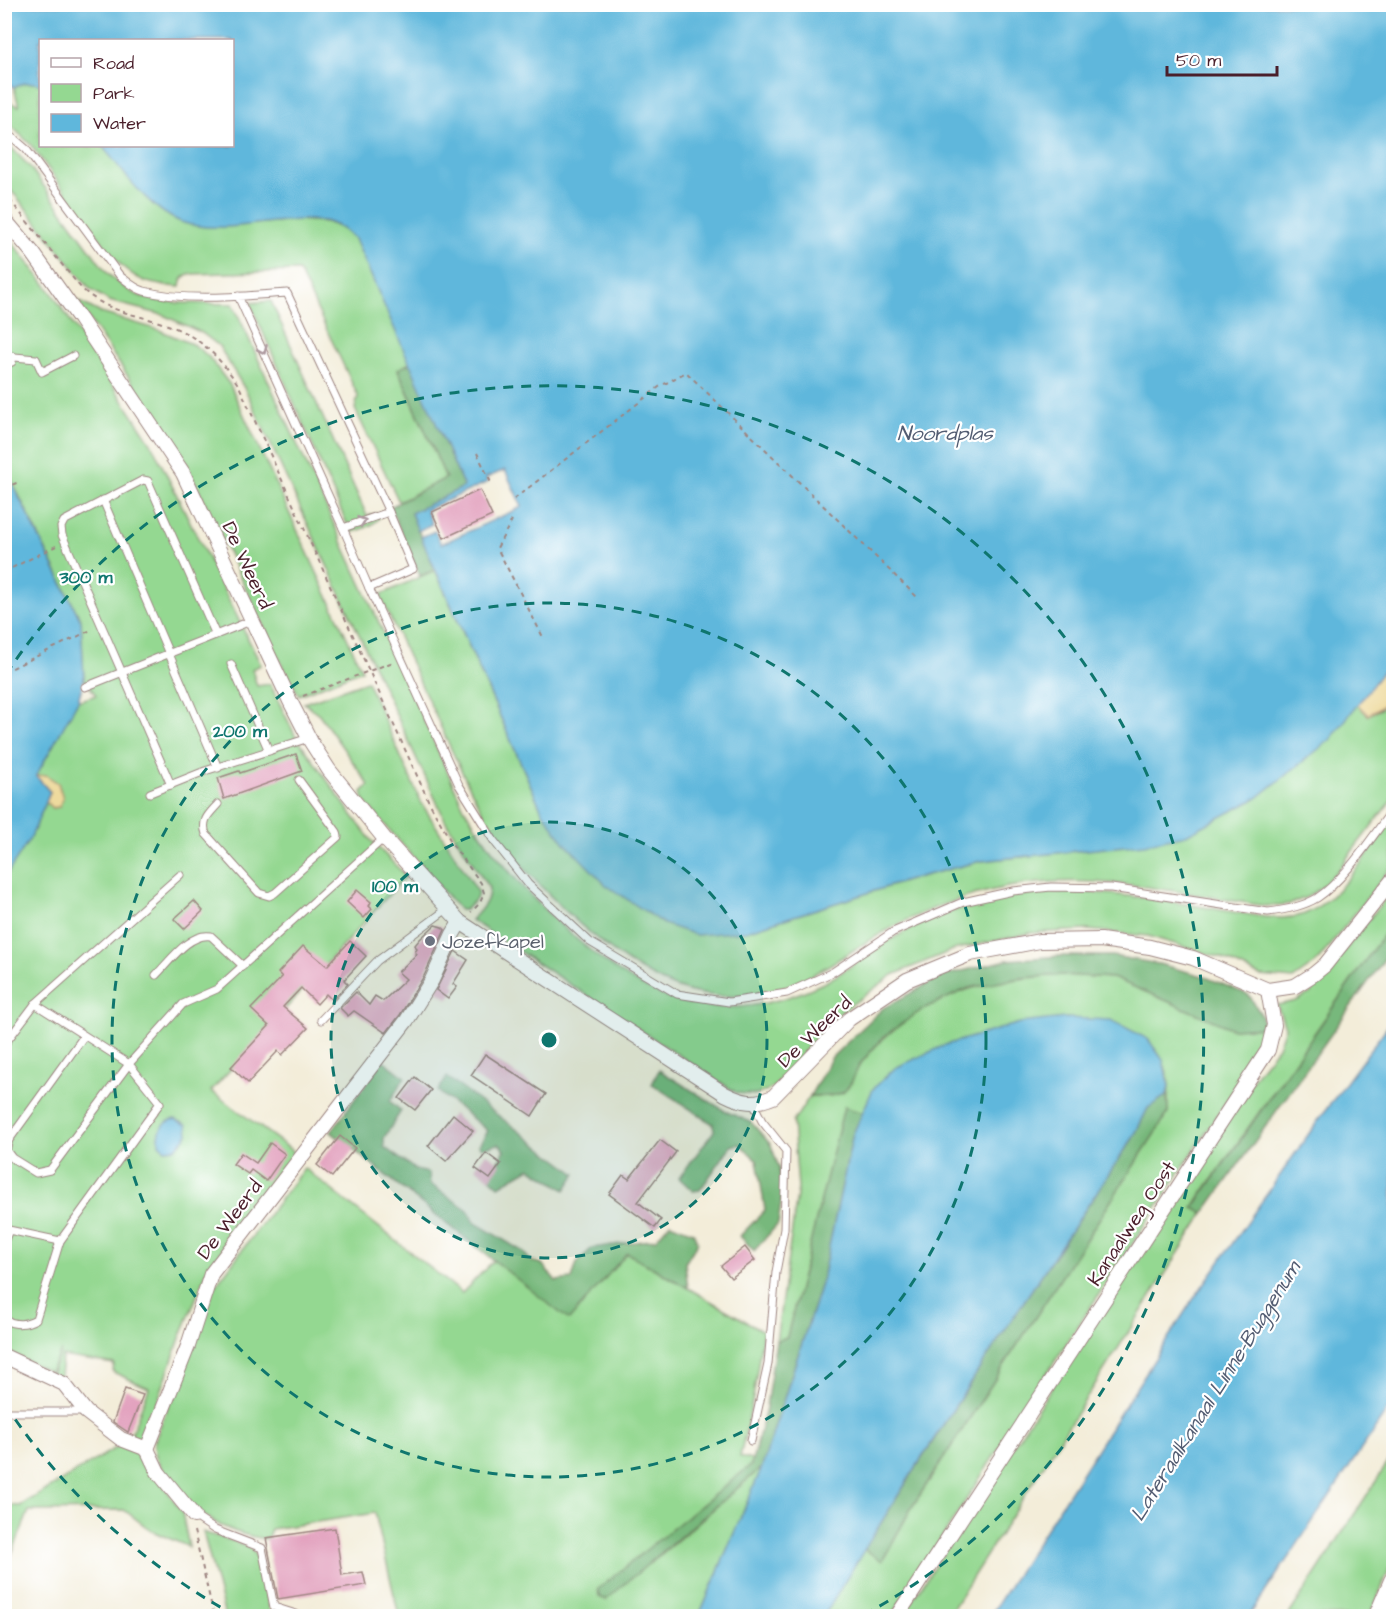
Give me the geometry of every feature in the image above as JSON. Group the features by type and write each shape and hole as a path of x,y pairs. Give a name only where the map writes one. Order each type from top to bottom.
{"main road":[{"path":"1379,1617 1394,1581"}],"street":[{"name":"De Weerd","path":"4,219 33,253 80,319 183,474 309,738 329,770 384,838 460,922 725,1094 742,1102 753,1103 773,1097 849,1019 908,980 970,954 1040,941 1101,940 1150,947 1193,958 1268,990"},
{"path":"1268,990 1295,986 1314,975 1394,878"},
{"name":"De Weerd","path":"147,1449 189,1346 211,1274 407,1020 432,980 460,922"},
{"name":"Kanaalweg Oost","path":"897,1617 1268,1050 1274,1025 1268,990"},
{"path":"4,1356 64,1384 87,1412 121,1439 147,1449 158,1472 194,1516"}],"lane":[{"path":"4,130 26,149 120,276 141,291 181,296 287,293 389,512 413,569 369,588"},
{"path":"238,296 459,785 494,841 528,884 590,942 677,994 729,1002 787,993 833,972 893,932 963,902 1013,891 1051,887 1111,888 1268,912 1292,909 1316,898 1336,882 1394,808"},
{"path":"9,356 36,359 42,372 73,356"},
{"path":"4,365 12,362 9,356"},
{"path":"171,785 62,535 61,527 64,521 143,480 148,481 216,635"},
{"path":"103,500 218,768"},
{"path":"343,528 389,512"},
{"path":"85,687 253,620"},
{"path":"231,664 269,751"},
{"path":"150,793 205,771 309,738"},
{"path":"218,804 203,825 206,834 259,893 269,896 338,837 337,832 299,780"},
{"path":"84,1036 9,1140 6,1150 12,1158 36,1173 50,1170 129,1064 183,1004 217,989 384,838"},
{"path":"4,1046 35,1004 180,875"},
{"path":"321,1020 377,961 447,909"},
{"path":"156,975 195,938 205,935 212,936 243,966"},
{"path":"4,1320 13,1324 27,1324 36,1319 60,1241 160,1102 129,1064 35,1004"},
{"path":"751,1441 768,1364 776,1272 784,1229 786,1150 762,1121 753,1103"},
{"path":"4,1242 7,1230 60,1241"},
{"path":"4,1412 87,1412"},
{"path":"194,1516 215,1530 262,1548 274,1607 296,1614 296,1617"}],"path":[{"path":"4,193 82,289 96,301 117,311 164,323 186,332 206,345 224,364 239,386 429,802 454,846 481,883 484,893 480,903 460,922"},
{"path":"514,499 659,387 686,372 917,597"},
{"path":"477,453 492,485"},
{"path":"4,488 19,482"},
{"path":"512,520 497,548 543,637"},
{"path":"4,572 59,545"},
{"path":"4,672 91,629"},
{"path":"290,702 401,659"},
{"path":"194,1516 195,1533 214,1617"}],"green space":[{"path":"29,82 39,84 39,147 103,147 119,166 217,227 296,220 326,222 342,228 355,239 410,363 398,370 446,478 399,502 355,409 358,396 299,271 192,274 183,278 180,287 144,281 123,267 30,144 5,120 4,97 19,106 14,88"},
{"path":"4,140 30,167 107,273 126,289 144,297 169,302 233,304 464,808 492,850 531,895 581,943 636,982 663,996 707,1007 740,1007 772,1002 804,992 828,981 888,941 932,919 1012,896 1075,892 1107,894 1265,917 1284,918 1302,915 1316,908 1341,887 1393,819 1393,865 1316,963 1293,979 1260,976 1222,958 1148,936 1088,930 1030,933 953,950 893,975 840,1013 774,1087 757,1095 737,1093 471,920 486,902 489,888 446,822 246,391 219,346 202,333 163,315 109,301 90,289 5,185"},
{"path":"5,233 52,293 151,443 261,665 252,669 257,686 270,684 295,735 371,840 406,876 211,1091 293,1151 294,1156 207,1271 157,1403 140,1441 129,1439 149,1388 113,1372 114,1364 62,1356 60,1378 51,1374 61,1351 50,1372 5,1351 5,877 31,837 46,802 52,808 59,807 46,776 36,776 78,701 96,695 84,679 81,621 5,467","holes":["162,1127 188,1134 176,1148 165,1149 159,1142"]},
{"path":"76,300 101,313 159,330 194,345 208,356 230,385 362,670 299,695 287,675 183,457"},
{"path":"271,301 367,516 382,512 377,520 365,528 351,533 250,303"},
{"path":"410,363 464,487 411,513 435,570 420,576 390,507 446,478 398,369"},
{"path":"435,570 542,811 565,843 606,885 664,924 696,935 746,931 919,877 981,861 1030,856 1330,740 1357,704 1368,715 1383,708 1393,690 1393,798 1322,887 1290,904 1265,906 1169,890 1072,881 1008,887 957,900 908,919 824,968 783,988 741,996 714,996 688,991 644,972 588,931 524,868 490,824 460,767 380,595"},
{"path":"367,681 422,804 478,892 476,899 465,910 460,910 364,801 362,792 369,785 319,714 304,703"},
{"path":"1393,889 1393,921 1194,1205 1193,1208 1204,1213 948,1616 902,1616 1258,1072 1278,1047 1285,1027 1277,1005 1296,1001 1311,993"},
{"path":"1393,921 1393,947 1204,1213 1193,1208"},
{"path":"1061,956 1113,956 1159,964 1203,976 1249,995 1262,1016 1264,1027 1233,1029 1113,978 1062,975 1021,978 969,988 925,1008 884,1036 860,1064 844,1092 836,1095 810,1096 832,1057 883,1008 942,976 1007,960"},
{"path":"1062,975 1113,978 1233,1029 1264,1027 1230,1096 1045,1376 892,1616 824,1616 864,1549 883,1560 912,1507 1168,1113 1169,1084 1167,1071 1157,1051 1141,1037 1111,1020 873,1089 863,1113 844,1108 787,1337 776,1341 798,1188 793,1122 810,1096 831,1096 842,1091 859,1066 883,1039 925,1008 974,988 1026,978"},
{"path":"383,1060 405,1077 390,1101 401,1111 384,1138 384,1147 416,1170 429,1173 430,1184 468,1210 474,1222 522,1251 531,1261 542,1264 556,1281 572,1279 577,1263 592,1248 656,1239 670,1223 693,1232 698,1242 685,1263 688,1288 627,1253 569,1320 331,1132"},
{"path":"659,1070 725,1111 751,1122 771,1145 779,1168 782,1196 778,1224 754,1251 740,1236 765,1210 757,1160 739,1144 731,1146 700,1190 693,1191 679,1178 714,1131 713,1124 652,1084"},
{"path":"447,1077 576,1174 565,1190 530,1168 499,1186 488,1176 505,1150 499,1144 482,1148 479,1145 488,1131 438,1091"},
{"path":"1167,1095 1168,1113 912,1507 882,1561 864,1549 983,1363 1133,1138 1148,1108"},
{"path":"844,1107 863,1113 853,1134 821,1284 762,1467 606,1600 599,1597 598,1589 751,1465 765,1413 776,1341 787,1337"},
{"path":"304,1168 462,1293 494,1260 569,1319 627,1253 763,1331 753,1398 740,1457 752,1460 751,1465 719,1493 650,1564 762,1467 699,1616 399,1616 375,1513 271,1529 267,1539 236,1532 222,1526 208,1518 184,1498 158,1462 154,1443 212,1290"},
{"path":"120,1445 144,1457 182,1512 189,1547 152,1531 124,1510 29,1511 5,1571 5,1505 20,1506"},
{"path":"1393,1455 1393,1560 1370,1616 1288,1616"},
{"path":"203,1532 232,1540 254,1552 264,1578 271,1616 225,1616"}],"sand":[{"path":"1393,654 1392,690 1385,704 1368,715 1357,704"},
{"path":"46,775 58,783 63,798 59,807 52,808 46,802 50,792 36,776"}],"water":[{"name":"Noordplas","path":"4,5 1393,5 1393,654 1388,665 1330,740 1257,798 1186,835 1144,844 981,861 919,877 746,931 696,935 664,924 606,885 565,843 542,811 421,537 435,531 441,544 522,507 505,470 486,478 488,482 426,510 432,524 418,531 411,513 464,487 355,239 332,223 323,221 294,220 228,227 196,226 181,222 147,199 103,147 234,147 234,39 39,39 39,84 26,83 14,88 5,80"},
{"path":"4,467 81,621 84,679 78,701 36,776 50,792 31,837 5,877"},
{"path":"1065,1018 1111,1020 1148,1039 1163,1060 1169,1086 1167,1095 1148,1108 1133,1138 936,1435 824,1616 699,1616 762,1467 821,1284 853,1134 873,1089 895,1068 945,1045 1020,1023"},
{"name":"Lateraalkanaal Linne-Buggenum","path":"1393,1019 1393,1402 1249,1616 990,1616 1188,1307 1322,1115"},
{"path":"175,1119 187,1125 188,1134 176,1148 165,1149 159,1144 160,1132 167,1122"}],"building":[{"path":"480,490 492,516 444,538 432,512"},
{"path":"296,754 302,771 224,799 218,778"},
{"path":"357,890 371,902 369,906 372,909 364,918 347,902"},
{"path":"194,901 203,911 184,929 174,919"},
{"path":"435,925 445,930 424,976 386,1033 354,1011 348,1016 340,1008 356,992 369,1005 375,996 383,1001 406,979 398,972 417,954 415,945"},
{"path":"350,941 366,956 344,980 348,984 332,1000 326,994 317,1004 301,988 283,1007 308,1028 282,1055 278,1051 248,1083 231,1067 269,1026 251,1009 282,977 278,973 303,946 327,966"},
{"path":"455,951 468,960 453,984 457,987 448,999 436,990"},
{"path":"485,1054 546,1094 532,1116 471,1075"},
{"path":"415,1077 431,1090 415,1110 399,1098"},
{"path":"453,1114 473,1131 446,1161 428,1146"},
{"path":"340,1136 355,1148 332,1177 317,1165"},
{"path":"660,1140 676,1152 638,1202 661,1220 655,1228 609,1194 623,1175 629,1179"},
{"path":"270,1143 285,1154 266,1181 251,1170 248,1174 233,1164 241,1153 256,1163"},
{"path":"486,1153 501,1164 490,1179 475,1168"},
{"path":"745,1247 755,1260 731,1278 721,1266"},
{"path":"125,1389 143,1395 128,1432 113,1422"},
{"path":"335,1528 342,1575 363,1572 366,1585 278,1599 266,1538"}],"place":[{"name":"Jozefkapel","path":"430,941"}]}
